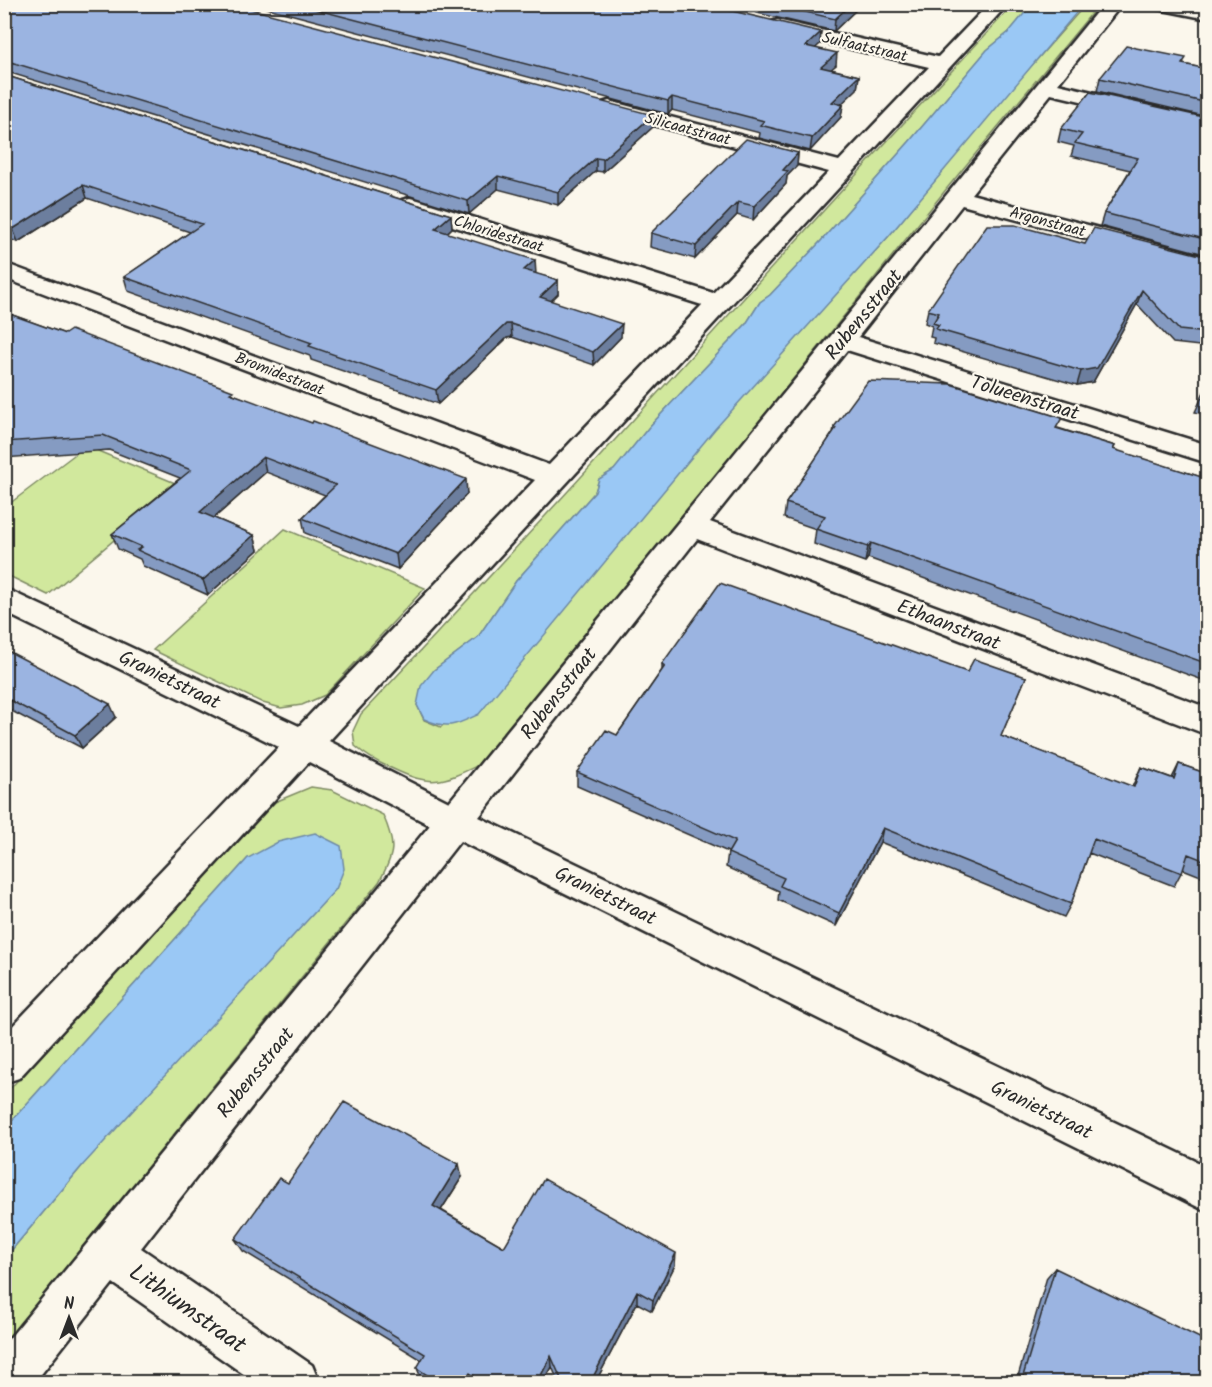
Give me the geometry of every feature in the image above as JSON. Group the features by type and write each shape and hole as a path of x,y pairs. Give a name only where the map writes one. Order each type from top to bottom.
{"street":[{"path":"4,1064 306,745 999,4"},
{"name":"Rubensstraat","path":"5,1383 692,525 1113,4"},
{"path":"1159,4 1208,14"},
{"name":"Sulfaatstraat","path":"761,23 942,64"},
{"path":"1045,87 1208,125"},
{"name":"Silicaatstraat","path":"589,102 844,169"},
{"name":"Argonstraat","path":"957,196 1208,264"},
{"name":"Chloridestraat","path":"390,199 718,302"},
{"name":"Bromidestraat","path":"4,270 555,477"},
{"name":"Tolueenstraat","path":"842,340 1208,454"},
{"name":"Ethaanstraat","path":"692,525 1208,722"},
{"name":"Granietstraat","path":"4,598 1208,1190"},
{"name":"Lithiumstraat","path":"109,1253 295,1383"}],"green space":[{"path":"1013,5 1032,5 1009,32 987,50 821,241 770,295 760,302 746,324 649,427 614,470 599,479 595,492 516,581 478,637 434,670 417,705 424,720 441,727 888,237 1005,96 1079,12 1081,5 1096,5 1096,8 948,187 483,763 447,779 427,780 405,774 381,763 355,746 353,731 361,714"},
{"path":"86,446 180,485 48,595 5,574 5,507"},
{"path":"285,529 425,588 325,695 302,705 281,708 263,703 153,650"},
{"path":"311,787 332,790 383,815 390,834 392,849 379,882 5,1342 5,1258 82,1166 248,858 5,1128 5,1094 275,802"}],"water":[{"path":"1032,4 1081,4 1082,6 888,237 715,429 479,714 452,725 424,719 417,705 421,686 434,670 478,637 516,581 595,492 599,479 614,470 649,427 746,324 760,302 770,295 821,241 987,50 1009,32"},
{"path":"315,833 341,846 344,869 336,889 82,1166 5,1258 5,1128 248,858 278,842"}],"building":[{"path":"4,4 232,4 653,115 603,159 596,158 558,192 498,176 468,201 4,60"},
{"path":"295,4 703,4 821,32 806,46 837,53 821,67 859,76 832,102 843,105 812,138 760,125 764,121 672,97 668,101"},
{"path":"772,4 851,4 835,19"},
{"path":"1126,46 1186,58 1182,64 1208,69 1208,103 1100,78"},
{"path":"4,75 451,215 435,229 535,260 524,270 558,280 540,297 622,324 593,352 506,324 436,390 309,346 312,343 124,277 202,224 83,185 13,229 4,226"},
{"path":"1090,92 1208,118 1208,180 1204,187 1208,188 1208,240 1104,213 1138,158 1075,143 1082,134 1061,129"},
{"path":"746,139 798,153 783,170 788,171 754,206 738,202 696,246 651,233"},
{"path":"987,225 1015,225 1085,244 1094,228 1208,257 1208,333 1179,330 1142,290 1097,368 1081,371 936,329 939,325 933,323 939,313 928,310"},
{"path":"4,312 65,334 71,330 233,391 230,393 312,423 313,421 466,479 396,554 302,518 336,485 263,457 200,512 254,535 203,580 137,550 142,547 112,534 191,470 103,435 4,442"},
{"path":"868,381 950,384 1062,418 1056,428 1208,479 1208,664 871,543 868,547 816,529 825,516 786,503 836,428 834,427"},
{"path":"1208,384 1208,400 1201,398"},
{"path":"720,583 967,672 974,659 1026,677 1001,736 1134,787 1141,767 1174,779 1179,764 1208,774 1208,862 1188,854 1182,873 1094,839 1071,904 883,828 839,913 780,886 784,878 728,853 735,841 577,772 606,730 617,735 665,666 662,664"},
{"path":"4,649 110,704 75,735 4,697"},
{"path":"344,1102 459,1164 433,1206 504,1247 544,1179 676,1253 653,1300 637,1291 590,1383 563,1383 551,1356 537,1383 485,1383 470,1373 465,1383 439,1383 417,1368 425,1354 235,1239 279,1178 288,1183"},
{"path":"1055,1268 1208,1342 1208,1383 1021,1383"}]}
